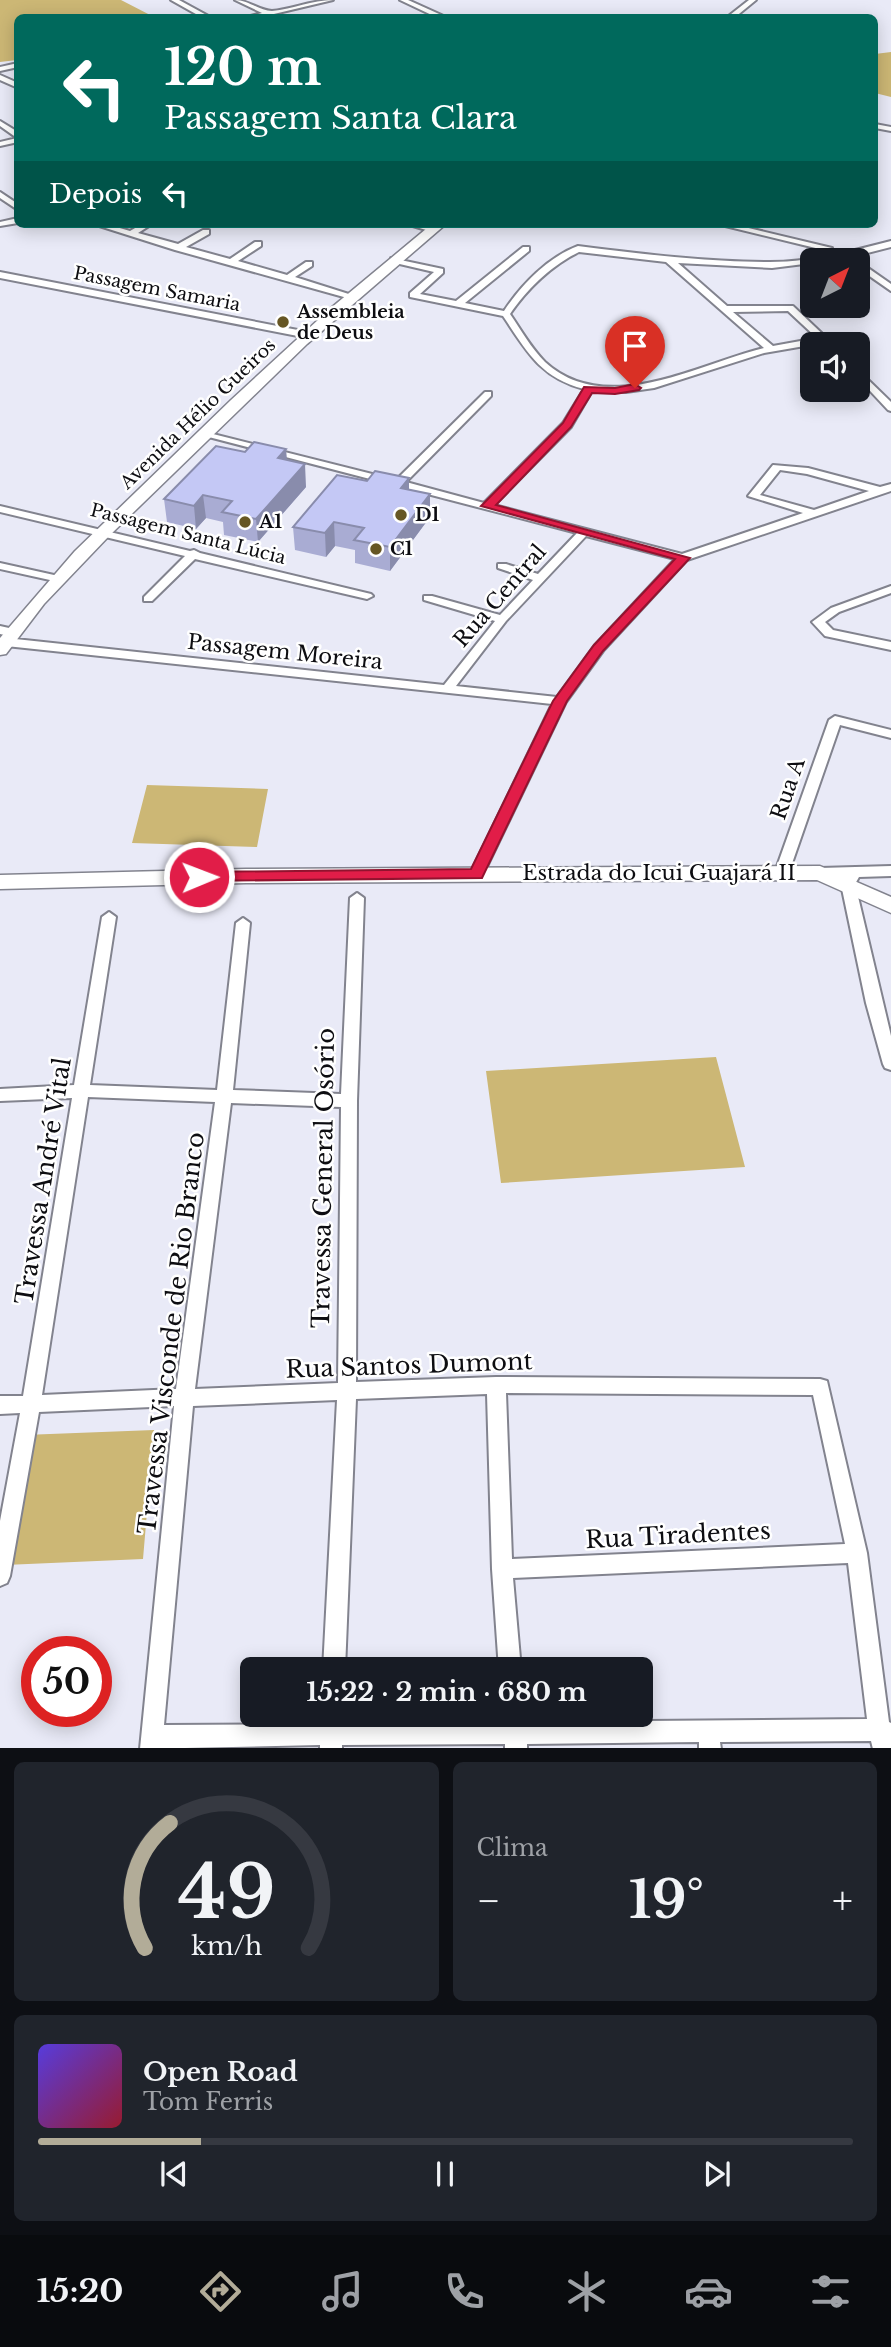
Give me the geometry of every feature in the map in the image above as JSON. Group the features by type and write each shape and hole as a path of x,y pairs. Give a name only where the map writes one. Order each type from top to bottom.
{"main road":[{"name":"Avenida Hélio Gueiros","path":"5,639 104,531 307,335 435,228"},
{"name":"Estrada do Icui Guajará II","path":"0,881 477,874 820,873 852,880 891,906"}],"street":[{"path":"174,0 201,14"},
{"path":"238,0 268,13"},
{"path":"264,14 330,0"},
{"path":"403,0 436,14"},
{"path":"734,14 753,0"},
{"path":"0,123 14,135"},
{"path":"0,194 14,205"},
{"path":"110,228 351,296"},
{"path":"130,234 141,228"},
{"path":"739,228 828,248"},
{"path":"178,248 206,232"},
{"path":"231,262 258,244"},
{"path":"870,251 891,244"},
{"path":"506,314 514,300 572,251 582,249 669,260 772,265 800,262"},
{"path":"459,303 526,250"},
{"path":"607,265 614,255"},
{"path":"394,260 440,271 413,295 506,314 545,368 588,389 615,391 689,374 771,349 800,345"},
{"path":"669,260 771,349"},
{"path":"286,279 309,264"},
{"path":"870,273 891,288"},
{"name":"Passagem Samaria","path":"0,275 307,335"},
{"path":"726,309 790,308 816,332"},
{"path":"870,386 891,408"},
{"path":"487,506 567,425 588,389"},
{"path":"399,483 488,394"},
{"path":"205,433 683,558"},
{"path":"816,514 753,496 777,467 808,471 878,490"},
{"path":"477,874 560,701 598,648 683,558 891,487"},
{"name":"Passagem Santa Lúcia","path":"0,509 104,531 366,596"},
{"name":"Rua Central","path":"447,689 502,619 584,532"},
{"path":"148,599 194,554"},
{"path":"0,566 59,579"},
{"path":"502,566 539,578"},
{"path":"891,589 835,610 818,622 828,633 891,646"},
{"path":"428,598 502,619"},
{"name":"Passagem Moreira","path":"5,639 560,701"},
{"name":"Rua A","path":"782,872 835,720 891,734"},
{"path":"891,870 852,880 874,1003 891,1064"},
{"name":"Travessa General Osório","path":"335,1657 347,1391 349,1101 357,898"},
{"name":"Travessa André Vital","path":"0,1576 83,1091 109,917"},
{"name":"Travessa Visconde de Rio Branco","path":"152,1742 184,1399 225,1098 243,923"},
{"path":"0,1095 83,1091 349,1101"},
{"path":"496,1385 502,1569 509,1657"},
{"name":"Rua Santos Dumont","path":"0,1405 496,1385 820,1387 857,1553"},
{"path":"152,1742 332,1733 515,1733 710,1740 885,1738 857,1553"},
{"name":"Rua Tiradentes","path":"502,1569 857,1553"}],"shaded area":[{"path":"0,0 121,0 148,14 14,14 14,60 0,62"},
{"path":"891,52 891,97 878,94 878,54"},
{"path":"147,785 268,789 257,847 132,843"},
{"path":"716,1057 745,1167 501,1183 486,1071"},
{"path":"154,1430 143,1559 5,1565 24,1435"}],"building":[{"path":"254,442 286,449 278,458 305,464 256,519 222,512 232,501 203,495 194,506 164,499 216,446 245,452"},
{"path":"375,471 409,478 401,488 430,494 390,547 354,540 364,528 334,522 325,533 293,527 337,475 367,481"}],"place":[{"name":"Assembleia de Deus","path":"283,322"},
{"name":"D1","path":"401,515"},
{"name":"A1","path":"245,522"},
{"name":"C1","path":"376,549"}],"route":[{"path":"199,877 477,874 560,701 598,648 683,558 487,506 567,425 588,389 615,391 635,388"}]}
